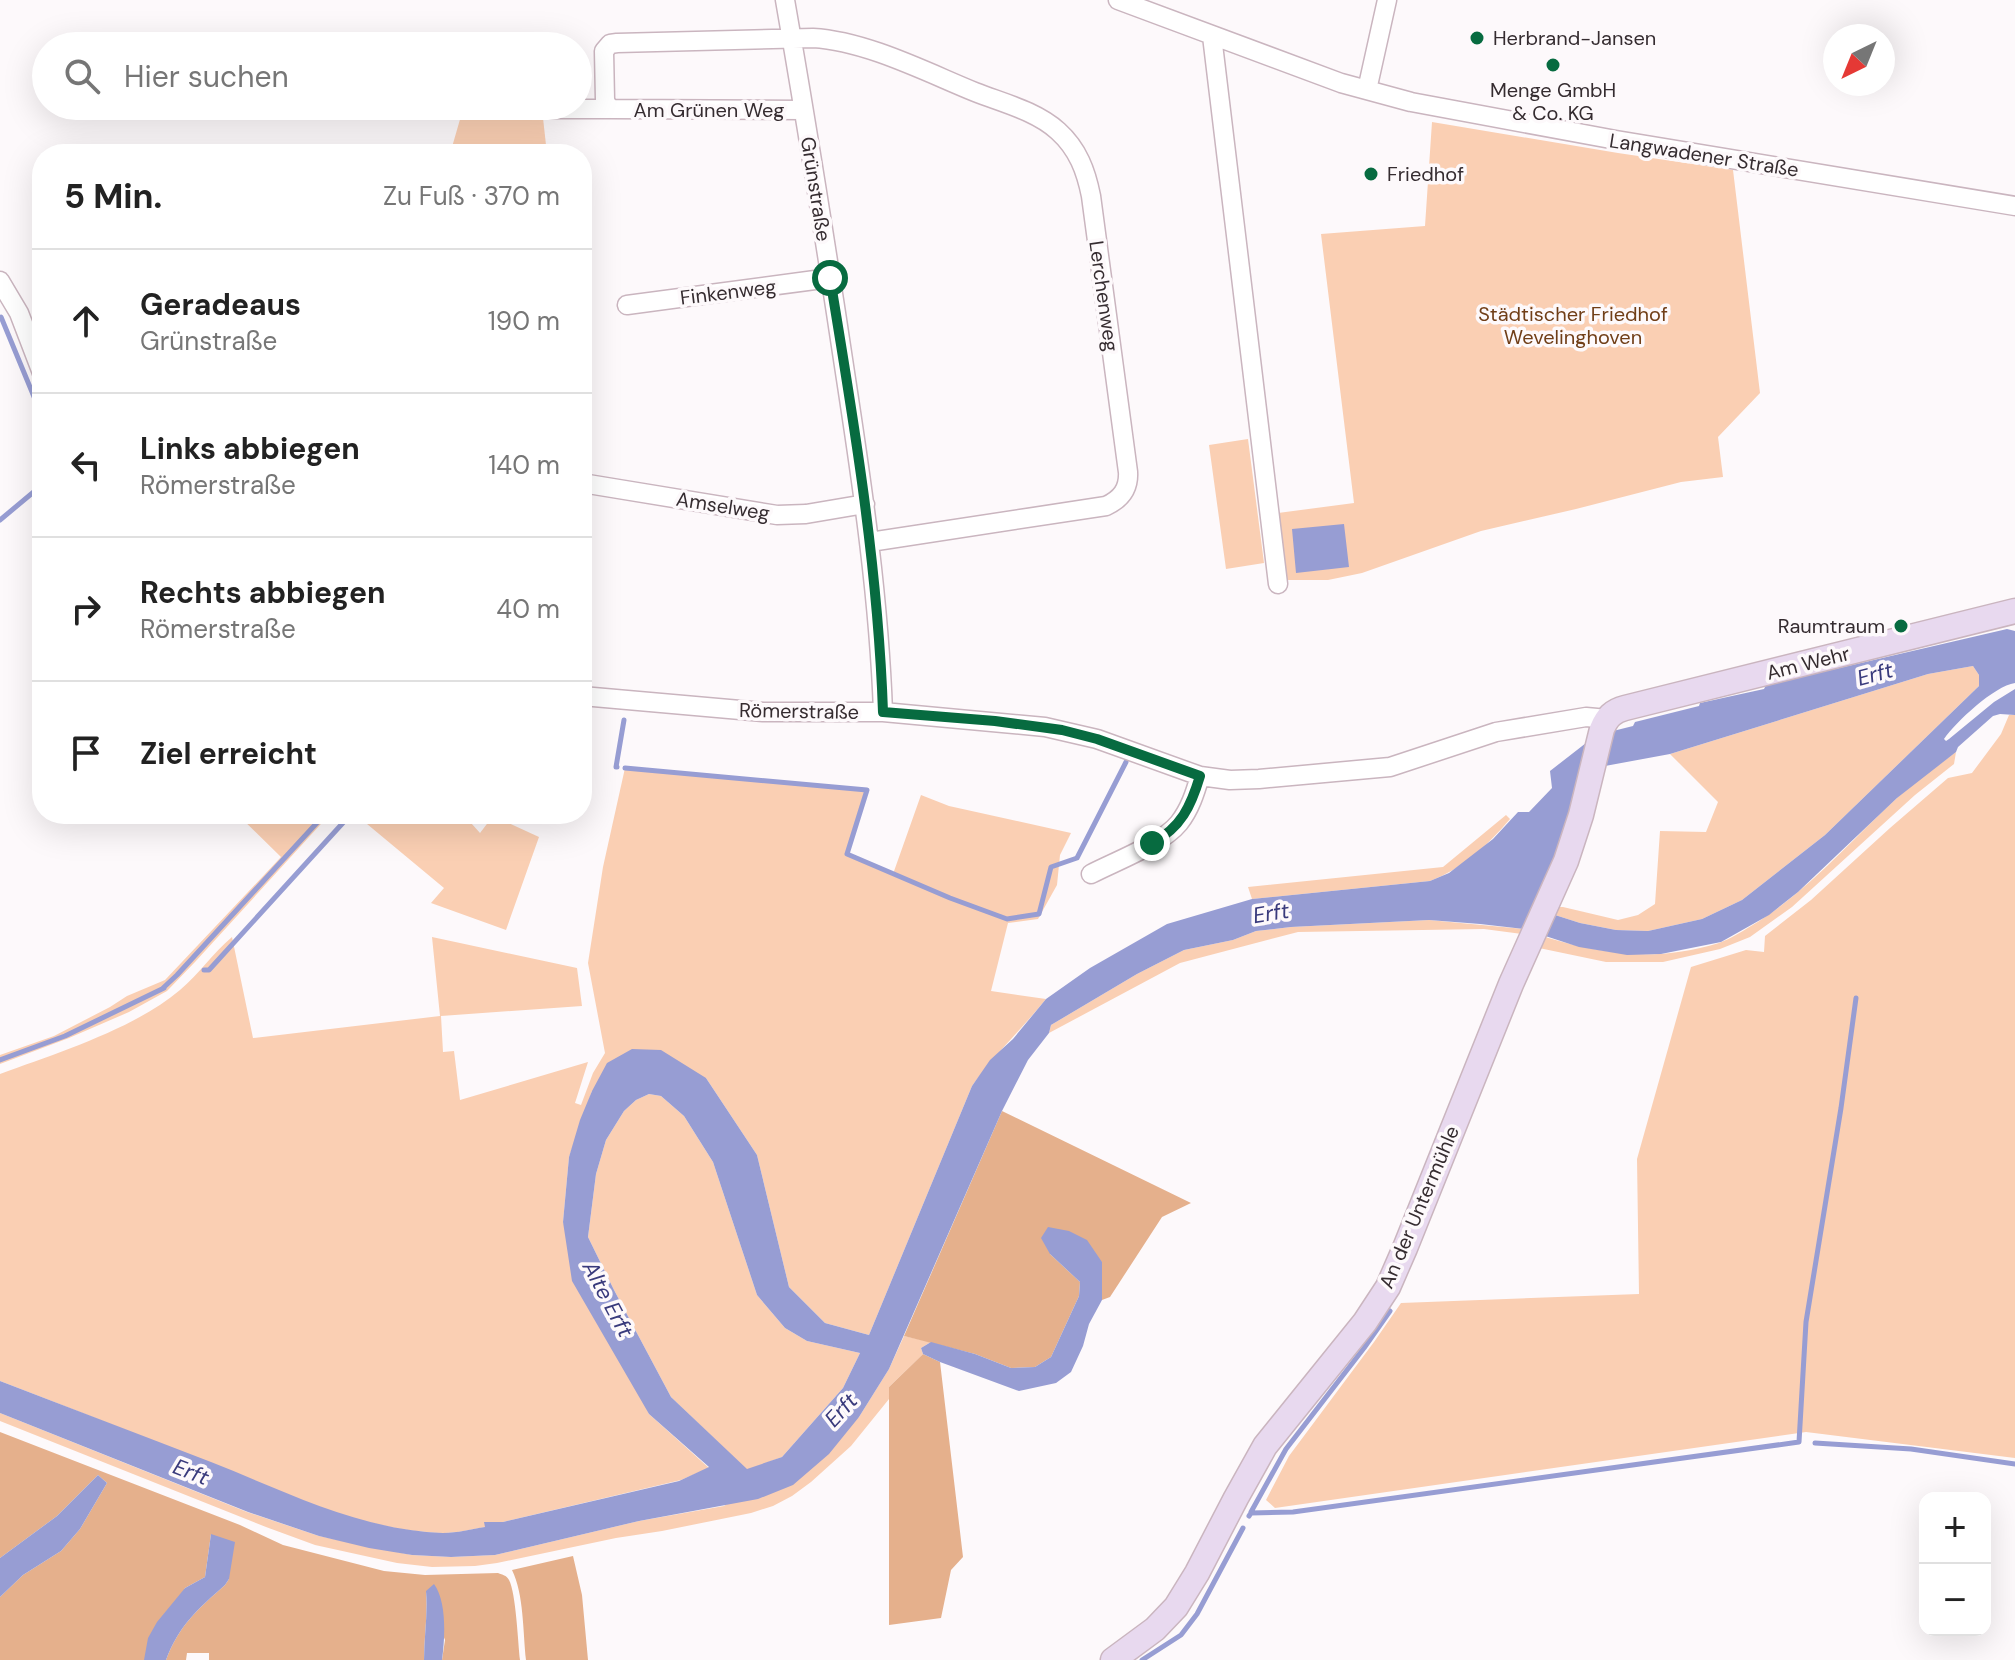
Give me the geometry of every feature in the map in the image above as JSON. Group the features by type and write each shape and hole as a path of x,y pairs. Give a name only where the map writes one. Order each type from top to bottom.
{"main road":[{"name":"Am Wehr","path":"1603,729 1614,712 1625,708 2015,611"},
{"name":"An der Untermühle","path":"1113,1660 1155,1629 1176,1607 1265,1446 1359,1330 1388,1287 1572,843 1603,729"}],"street":[{"name":"Grünstraße","path":"785,0 865,504 879,627 883,712"},
{"name":"Langwadener Straße","path":"1118,0 1367,90 1424,105 1607,139 2015,206"},
{"path":"1367,90 1387,0"},
{"path":"1212,36 1278,584"},
{"name":"Am Grünen Weg","path":"614,109 608,106 605,98 604,53 610,44 791,38"},
{"name":"Lerchenweg","path":"791,38 831,39 850,44 1037,117 1057,130 1072,146 1083,167 1091,196 1128,472 1124,491 1117,501 1106,506 870,542"},
{"name":"Am Grünen Weg","path":"592,109 803,110"},
{"name":"Finkenweg","path":"627,305 830,278"},
{"path":"0,281 19,313 32,347"},
{"name":"Amselweg","path":"592,485 787,516 865,504"},
{"name":"Römerstraße","path":"592,697 778,713 883,712 995,721 1062,730 1097,739 1200,776 1217,779 1244,780 1390,767 1489,733"},
{"name":"Am Wehr","path":"1489,733 1586,717 1597,718 1603,729"},
{"path":"1091,874 1171,831 1187,812 1200,776"}],"green space":[{"path":"460,120 543,120 546,144 453,144"},
{"name":"Städtischer Friedhof Wevelinghoven","path":"1432,122 1733,170 1760,393 1718,437 1723,477 1681,482 1481,531 1362,573 1328,580 1286,580 1278,513 1354,503 1321,234 1425,226"},
{"path":"1248,439 1264,563 1226,569 1209,445"},
{"path":"1973,666 1979,675 1979,686 1825,835 1742,900 1702,919 1648,931 1616,930 1555,915 1559,907 1563,907 1618,920 1638,915 1655,904 1660,831 1706,832 1718,802 1670,754 1928,674"},
{"path":"2009,715 2015,715 2015,1458 1806,1432 1275,1508 1266,1500 1289,1456 1401,1303 1639,1294 1637,1159 1691,967 1746,950 1764,952 1765,936 1811,900 1948,778 1972,773 2001,734"},
{"path":"1956,752 1954,764 1915,795 1792,907 1750,937 1720,949 1663,962 1606,962 1539,948 1545,937 1611,952 1653,954 1696,949 1727,940 1791,898 1898,797"},
{"path":"625,768 867,790 847,854 893,874 921,795 949,806 1071,833 1060,855 1057,885 1038,919 1008,923 991,991 1046,999 972,1086 869,1335 825,1323 789,1287 757,1155 706,1078 592,1091 569,1157 563,1222 649,1414 709,1468 681,1480 503,1522 485,1522 486,1527 449,1533 411,1530 347,1517 285,1495 0,1381 0,1074 94,1039 140,1017 180,990 232,937 253,1038 440,1016 432,937 577,968 582,1006 441,1016 443,1052 454,1051 460,1100 588,1062 575,1103 581,1105 593,1073 605,1053 588,963 603,867"},
{"path":"1506,815 1510,819 1483,847 1464,863 1430,881 1252,899 1248,887 1443,867"},
{"path":"247,824 321,824 167,991 129,1012 0,1064 0,1055 54,1036 127,996 165,980 281,857"},
{"path":"367,824 472,824 480,833 487,824 511,824 539,837 506,930 431,903 444,888"},
{"path":"1429,920 1524,929 1522,934 1484,929 1298,932 1180,963 1049,1033 1051,1025 1184,950 1233,940 1256,931"},
{"path":"649,1094 661,1096 684,1116 713,1162 757,1295 785,1328 807,1341 860,1353 843,1388 782,1457 747,1470 671,1397 588,1237 596,1174 606,1140 624,1111"},
{"path":"904,1336 931,1342 921,1348 923,1354 889,1387 889,1399 851,1446 792,1496 751,1513 475,1566 432,1567 397,1563 315,1545 0,1421 0,1413 247,1512 319,1536 412,1555 495,1555 639,1521 724,1506 859,1417 889,1369"}],"shaded area":[{"path":"1002,1111 1191,1203 1162,1217 1110,1297 1102,1300 1102,1262 1050,1254 1080,1282 1079,1296 1051,1357 1035,1367 1011,1368 975,1354 904,1336"},
{"path":"923,1354 940,1362 963,1557 951,1570 941,1618 889,1625 889,1387"},
{"path":"0,1432 240,1525 283,1545 384,1571 425,1575 503,1575 509,1580 513,1596 520,1660 442,1660 445,1640 426,1591 424,1660 209,1660 209,1653 187,1653 186,1660 166,1660 183,1627 229,1579 211,1534 205,1577 185,1588 145,1660 0,1660 0,1597 23,1575 61,1551 80,1529 107,1483 98,1475 57,1516 0,1558"},
{"path":"573,1556 582,1595 588,1660 526,1660 521,1602 512,1570"}],"water":[{"path":"1344,524 1349,567 1296,573 1292,529"},
{"path":"2007,629 2015,631 2015,683 1986,698 1944,739 1949,739 2015,689 2015,715 1993,716 1956,752 1897,798 1798,892 1769,915 1721,942 1661,954 1627,955 1579,947 1524,929 1429,920 1256,931 1233,940 1184,950 1051,1025 1049,1033 1028,1060 1002,1111 889,1369 859,1417 829,1454 793,1485 758,1499 639,1521 495,1555 412,1555 319,1536 248,1512 0,1413 0,1381 324,1508 382,1525 412,1530 448,1533 485,1527 484,1522 503,1522 679,1481 709,1467 649,1414 572,1281 563,1222 569,1157 580,1120 607,1063 632,1049 661,1050 706,1078 757,1155 789,1287 825,1323 869,1335 972,1086 990,1060 1013,1039 1046,999 1090,968 1167,924 1252,899 1430,881 1449,873 1493,839 1518,812 1529,812 1552,788 1550,771 1586,743 1633,726 1635,722 1764,689 1766,685","holes":["1973,666 1979,675 1979,686 1825,835 1742,900 1702,919 1648,931 1616,930 1555,915 1605,766 1670,754 1928,674","649,1094 661,1096 684,1116 713,1162 757,1295 785,1328 807,1341 860,1353 843,1388 782,1457 747,1469 671,1397 588,1237 596,1174 606,1140 624,1111"]},
{"path":"1048,1227 1069,1231 1087,1240 1102,1262 1102,1300 1089,1324 1071,1372 1056,1383 1019,1391 923,1354 921,1348 931,1342 1011,1368 1035,1367 1051,1357 1079,1296 1080,1282 1050,1254 1041,1238"},
{"path":"98,1475 107,1483 80,1529 61,1551 23,1575 0,1597 0,1558 57,1516"},
{"path":"211,1534 235,1542 229,1579 183,1627 166,1660 144,1660 148,1638 157,1622 185,1588 205,1577"},
{"path":"434,1584 443,1610 442,1660 424,1660 426,1591"}],"waterway":[{"path":"1,317 32,392"},
{"path":"0,520 32,493"},
{"path":"617,767 624,720"},
{"path":"625,768 867,790 847,854 1007,919 1039,914 1051,867 1077,858 1126,762"},
{"path":"162,989 316,824"},
{"path":"204,970 209,970 342,824"},
{"path":"0,1060 65,1036 164,988"},
{"path":"1249,1516 1251,1513 1293,1512 1799,1442 1806,1322 1856,998"},
{"path":"1251,1512 1286,1449 1390,1311"},
{"path":"1815,1443 1911,1449 2015,1464"},
{"path":"1142,1660 1181,1635 1197,1614 1243,1528"}],"place":[{"name":"Herbrand-Jansen","path":"1477,38"},
{"name":"Menge GmbH & Co. KG","path":"1553,65"},
{"name":"Friedhof","path":"1371,174"},
{"name":"Raumtraum","path":"1901,626"}],"route":[{"path":"830,278 870,542 879,627 883,712 1062,730 1097,739 1200,776 1191,804 1180,821 1152,843"}],"water label":[{"name":"Erft","path":"1875,674"},
{"name":"Erft","path":"1271,913"},
{"name":"Alte Erft","path":"608,1299"},
{"name":"Erft","path":"841,1410"},
{"name":"Erft","path":"191,1472"}]}
